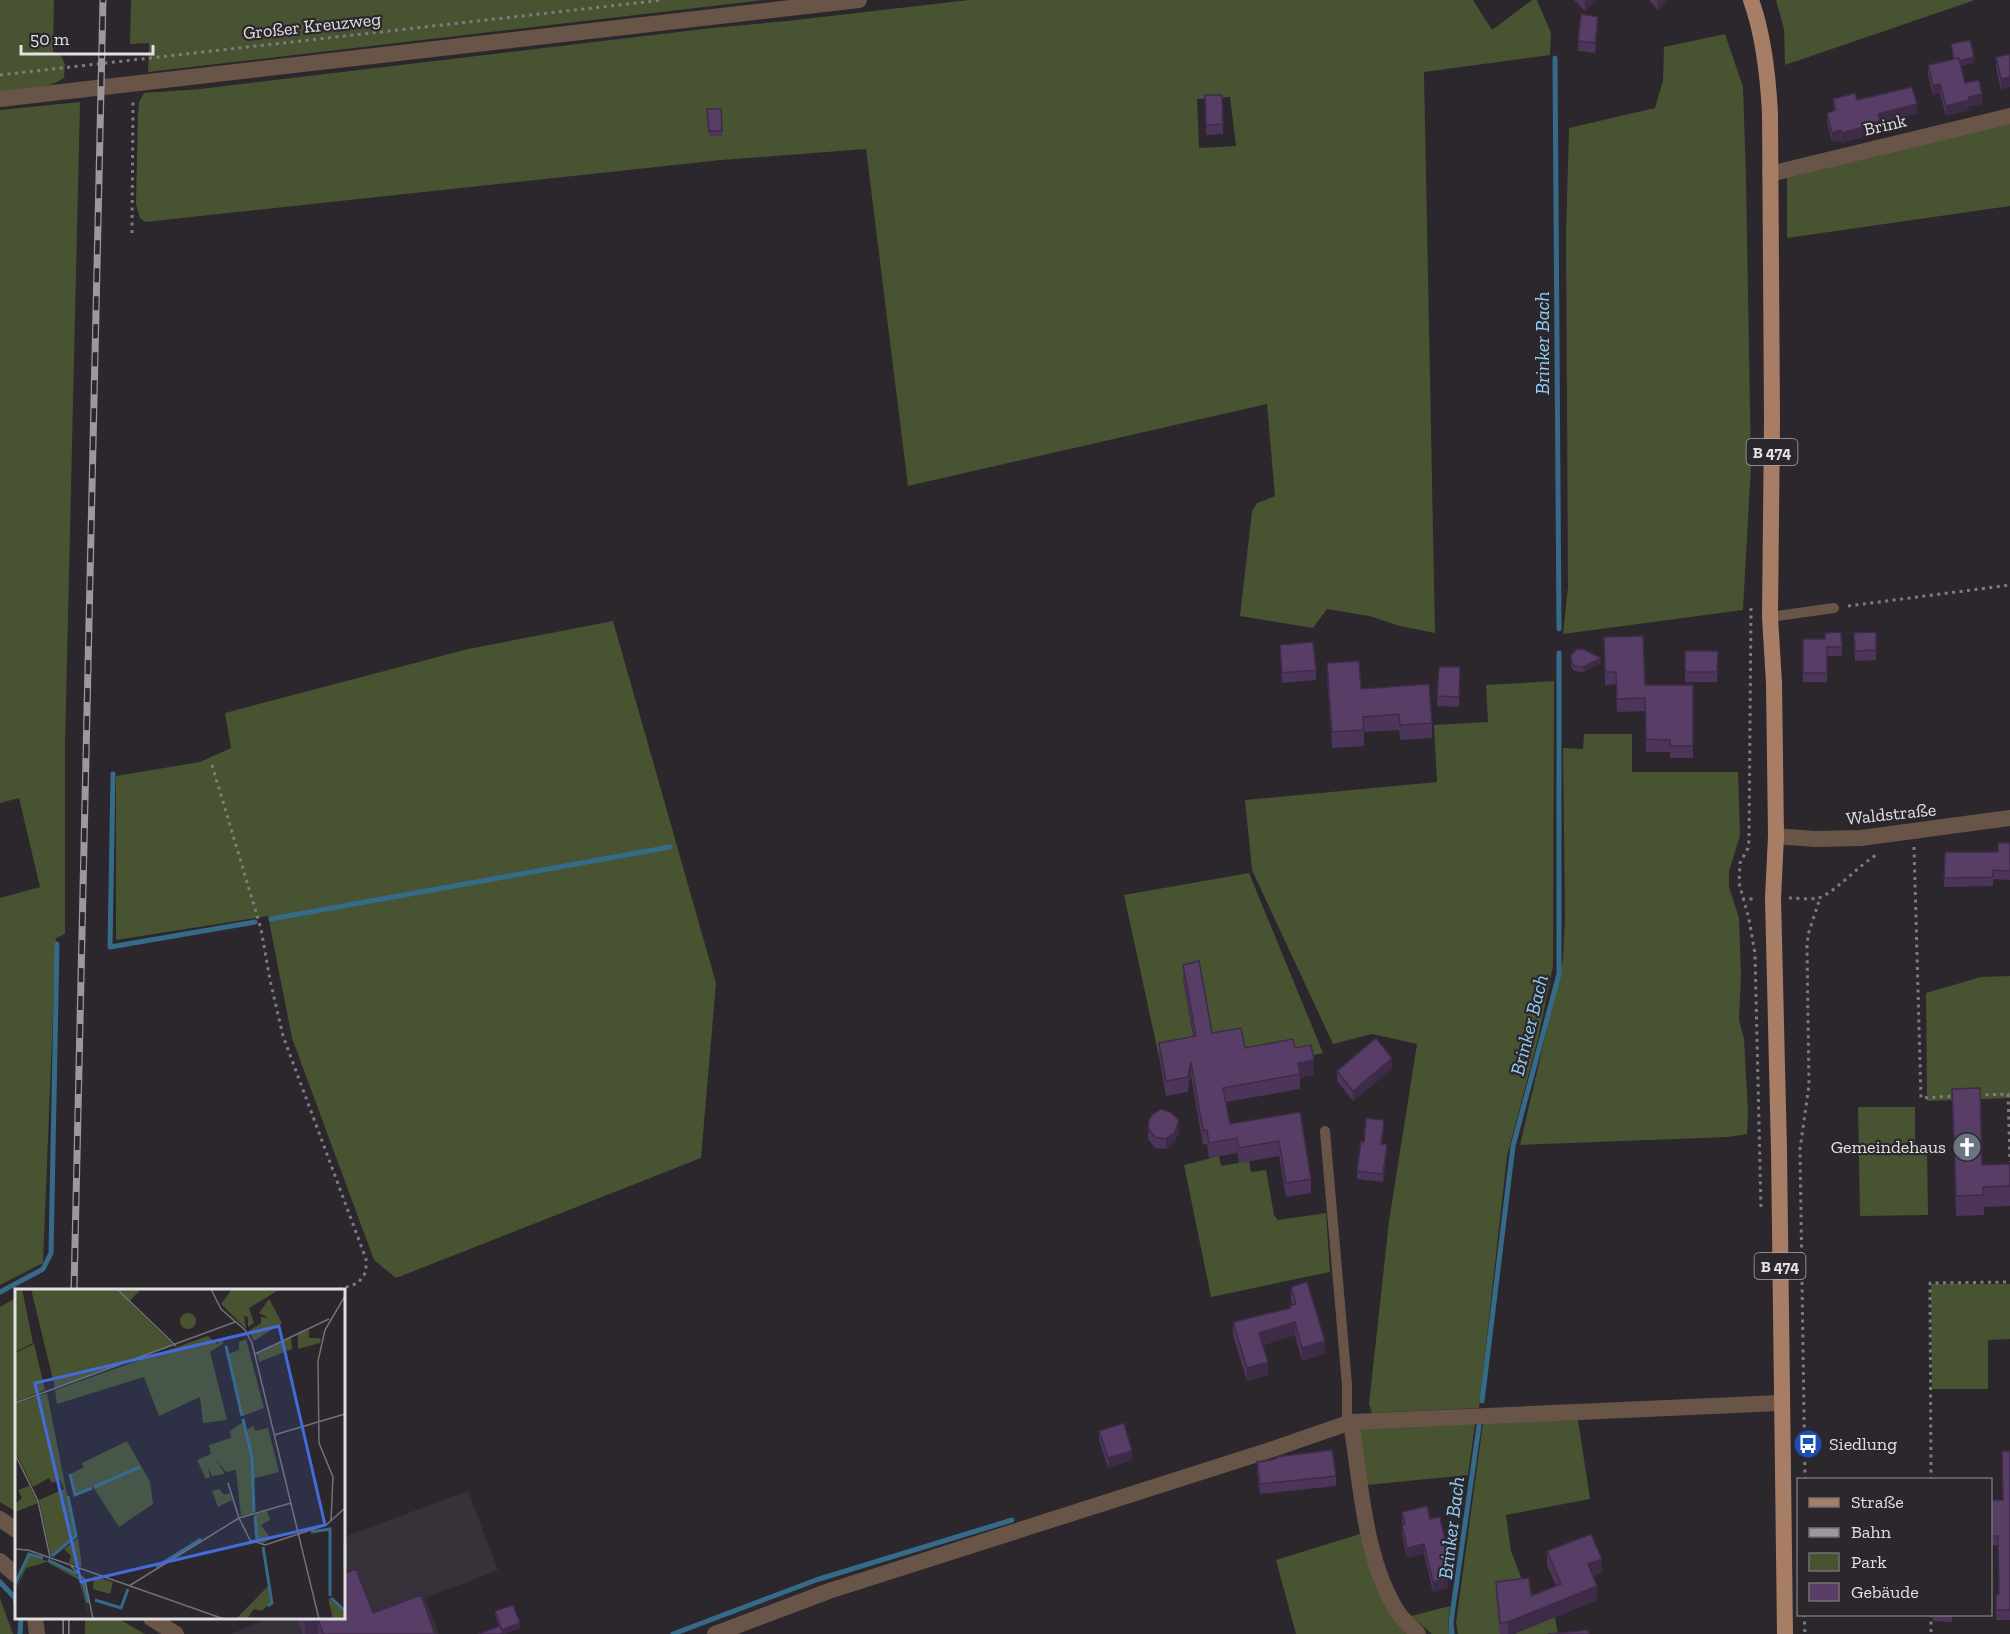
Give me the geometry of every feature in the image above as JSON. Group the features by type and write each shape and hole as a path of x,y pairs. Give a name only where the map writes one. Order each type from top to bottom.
{"main road":[{"name":"B 474","path":"1751,0 1761,34 1768,77 1772,431 1770,617 1774,683 1776,836 1773,898 1779,1150 1785,1634"}],"street":[{"path":"0,99 860,0"},
{"name":"Brink","path":"1770,174 2010,116"},
{"name":"Waldstraße","path":"1776,836 1815,839 1862,838 2010,818"},
{"path":"715,1634 829,1591 1265,1452 1349,1422 1782,1403"},
{"path":"1349,1422 1372,1554 1383,1585 1400,1615 1418,1634"},
{"path":"0,1519 15,1529"},
{"path":"0,1561 15,1574"},
{"path":"35,1619 37,1634"},
{"path":"154,1619 176,1634"}],"lane":[{"path":"1770,617 1834,608"},
{"path":"1325,1131 1349,1422"}],"path":[{"name":"Großer Kreuzweg","path":"0,75 663,0"},
{"path":"132,233 133,84"},
{"path":"1834,608 2010,585"},
{"path":"1742,899 1738,873 1749,840 1751,607"},
{"path":"212,765 261,929 283,1036 366,1259 366,1272 358,1283 341,1289"},
{"path":"1923,843 1914,845 1921,1098 1964,1096"},
{"path":"1773,898 1820,898 1861,864 1882,852"},
{"path":"1805,1478 1800,1149 1809,1085 1807,947 1808,935 1820,898"},
{"path":"1975,1096 2008,1094 2010,1162"},
{"path":"1931,1478 1930,1283 2010,1282"},
{"path":"1804,1616 1805,1634"},
{"path":"1931,1616 1931,1634"}],"shaded area":[{"path":"468,1491 498,1570 425,1598 439,1634 231,1634 267,1619 345,1619 345,1537"}],"green space":[{"path":"0,0 54,0 53,52 61,56 65,64 64,78 41,87 0,93"},
{"path":"131,0 765,0 148,72 149,43 130,44"},
{"path":"969,0 1473,0 1492,30 1532,0 1537,0 1551,33 1550,55 1424,72 1435,633 1400,626 1369,616 1327,609 1313,628 1240,616 1252,511 1257,503 1275,496 1267,404 908,486 866,149 721,160 145,222 140,218 136,204 138,113 139,102 144,93 200,89","holes":["1230,97 1236,146 1199,148 1197,99"]},
{"path":"1776,0 1975,0 1785,65 1784,29"},
{"path":"1725,34 1743,87 1746,178 1751,466 1743,610 1563,634 1568,587 1566,235 1569,128 1655,108 1663,80 1664,47"},
{"path":"80,102 65,746 65,934 56,938 43,1263 0,1285 0,898 40,887 19,798 0,803 0,110"},
{"path":"2010,123 2010,206 1787,238 1787,178"},
{"path":"613,621 716,983 701,1158 396,1278 374,1260 292,1038 268,916 116,940 116,776 200,762 231,748 225,713 468,649"},
{"path":"1554,681 1553,966 1538,1039 1507,1156 1479,1408 1372,1413 1369,1404 1389,1221 1417,1044 1372,1034 1333,1044 1252,870 1245,800 1437,782 1434,725 1488,722 1486,685"},
{"path":"1584,734 1632,734 1632,772 1738,772 1740,836 1729,871 1729,887 1739,918 1741,975 1739,1020 1744,1039 1747,1134 1728,1137 1520,1145 1563,959 1565,918 1563,748 1583,749"},
{"path":"1249,873 1323,1053 1310,1056 1213,1048 1183,980 1196,1051 1159,1057 1124,895"},
{"path":"2010,976 2010,1098 1927,1101 1926,993 1981,977"},
{"path":"1858,1107 1915,1107 1915,1145 1927,1145 1928,1215 1860,1216"},
{"path":"1219,1156 1221,1166 1249,1161 1251,1172 1266,1170 1274,1215 1278,1220 1326,1213 1330,1272 1211,1297 1184,1165"},
{"path":"1931,1284 2010,1284 2010,1339 1988,1340 1988,1389 1932,1389"},
{"path":"15,1299 15,1511 0,1502 0,1307"},
{"path":"1578,1420 1590,1499 1506,1515 1511,1551 1525,1588 1539,1598 1555,1617 1558,1634 1458,1634 1456,1623 1483,1423"},
{"path":"1475,1424 1468,1475 1367,1485 1359,1429"},
{"path":"1360,1534 1377,1587 1390,1610 1409,1634 1296,1634 1276,1560"},
{"path":"0,1598 13,1634 0,1634"},
{"path":"1450,1606 1448,1623 1450,1634 1432,1634 1411,1616"},
{"path":"85,1619 119,1619 145,1634 85,1634"}],"building":[{"path":"1581,14 1598,17 1595,43 1578,41"},
{"path":"1970,40 1974,57 1960,61 1959,58 1954,59 1951,44"},
{"path":"2010,54 2010,77 2001,79 1996,57"},
{"path":"1959,58 1965,83 1979,80 1982,94 1946,106 1940,84 1933,85 1928,65"},
{"path":"1912,87 1917,104 1878,114 1880,121 1863,125 1863,127 1842,133 1841,130 1832,133 1827,113 1836,110 1833,99 1855,93 1857,100"},
{"path":"1205,95 1222,95 1223,124 1206,125"},
{"path":"707,109 721,109 722,131 709,131"},
{"path":"1841,632 1842,647 1827,647 1827,673 1803,673 1803,639 1825,639 1825,633"},
{"path":"1876,632 1876,650 1855,651 1854,633"},
{"path":"1643,636 1645,685 1693,685 1693,746 1670,746 1670,740 1646,739 1645,698 1617,699 1616,672 1605,672 1604,637"},
{"path":"1313,642 1316,670 1282,673 1280,645"},
{"path":"1577,649 1583,649 1601,658 1583,667 1574,666 1571,655"},
{"path":"1685,651 1718,651 1717,672 1685,672"},
{"path":"1359,661 1361,689 1429,684 1432,723 1400,725 1399,714 1363,717 1364,730 1332,732 1327,663"},
{"path":"1439,667 1460,667 1459,697 1437,696"},
{"path":"1998,843 2010,843 2010,871 1993,870 1993,877 1944,878 1945,852 1998,852"},
{"path":"1199,961 1212,1033 1241,1028 1245,1048 1293,1039 1295,1048 1311,1045 1314,1060 1298,1063 1300,1074 1223,1088 1230,1124 1300,1112 1311,1179 1286,1183 1279,1141 1239,1148 1237,1138 1209,1143 1207,1130 1203,1130 1191,1062 1188,1077 1166,1081 1159,1043 1196,1036 1183,965"},
{"path":"1376,1038 1392,1058 1353,1091 1337,1071"},
{"name":"Gemeindehaus","path":"1980,1088 1982,1165 2010,1164 2010,1186 1983,1187 1984,1195 1956,1196 1952,1089"},
{"path":"1161,1109 1170,1112 1179,1120 1175,1132 1166,1139 1155,1137 1148,1128 1152,1115"},
{"path":"1366,1118 1384,1120 1381,1144 1387,1144 1383,1174 1357,1171 1361,1141 1364,1142"},
{"path":"1307,1282 1325,1341 1302,1348 1295,1322 1259,1333 1268,1362 1247,1368 1233,1322 1291,1308 1290,1306 1296,1304 1291,1287"},
{"path":"1124,1423 1132,1451 1108,1458 1099,1431"},
{"path":"1332,1450 1336,1476 1260,1484 1257,1462 1276,1459 1276,1457"},
{"path":"2002,1451 2010,1451 2010,1610 1996,1610 1996,1594 1999,1594 1998,1536 1992,1536 1992,1500 2003,1500"},
{"path":"1427,1506 1430,1519 1440,1517 1450,1562 1445,1563 1448,1578 1433,1582 1424,1544 1407,1548 1402,1525 1405,1524 1402,1512"},
{"path":"1591,1534 1602,1559 1588,1564 1597,1586 1508,1622 1500,1623 1496,1582 1529,1578 1531,1596 1561,1584 1547,1551"},
{"path":"356,1569 373,1613 421,1595 435,1634 323,1634 318,1619 345,1619 345,1574"},
{"path":"513,1605 520,1623 502,1630 495,1611"},
{"path":"304,1619 318,1619 305,1623"},
{"path":"500,1626 503,1634 478,1634"},
{"path":"1588,1630 1589,1634 1548,1634"}],"waterway":[{"name":"Brinker Bach","path":"1555,58 1559,629"},
{"name":"Brinker Bach","path":"1482,1401 1513,1146 1559,974 1559,653"},
{"path":"113,774 110,947 255,922"},
{"path":"271,919 670,847"},
{"path":"0,1292 43,1269 51,1253 57,944"},
{"name":"Brinker Bach","path":"1452,1634 1451,1622 1479,1426"},
{"path":"673,1634 816,1580 1012,1520"},
{"path":"0,1582 15,1598"},
{"path":"20,1634 21,1619"}],"railway":[{"path":"74,1289 103,0"},
{"path":"66,1619 66,1634"}],"place":[{"name":"Gemeindehaus","path":"1967,1147"},
{"name":"Siedlung","path":"1808,1444"}]}
